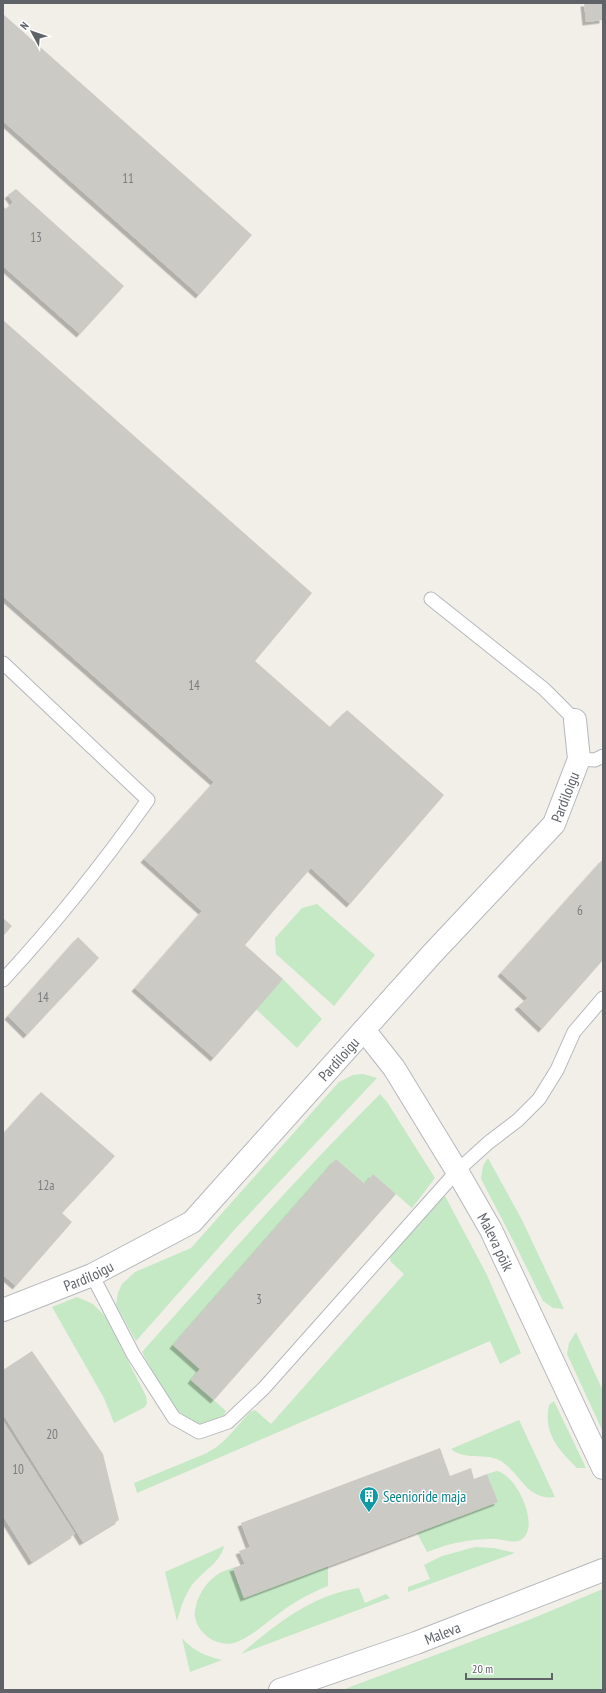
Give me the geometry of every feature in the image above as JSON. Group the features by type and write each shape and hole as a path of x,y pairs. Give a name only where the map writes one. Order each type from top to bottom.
{"street":[{"name":"Pardiloigu","path":"3,1310 92,1275 192,1222 432,955 554,824 579,760 575,720"},
{"name":"Maleva põik","path":"364,1030 394,1068 491,1230 603,1468"},
{"name":"Maleva","path":"280,1690 416,1643 603,1570"}],"lane":[{"path":"431,599 544,689 575,720"},
{"path":"3,663 148,800 124,833 31,950 3,980"},
{"path":"579,760 595,760 603,756"},
{"path":"92,1275 133,1354 174,1418 199,1432 228,1422 264,1388 457,1171 488,1143 518,1120 539,1099 557,1070 574,1032 603,998"}],"green space":[{"path":"317,904 375,955 334,1006 276,954 275,938 302,908"},
{"path":"283,979 322,1019 297,1048 256,1009"},
{"path":"363,1074 377,1078 236,1228 136,1341 116,1305 118,1293 122,1284 135,1272 191,1248 339,1082 353,1075"},
{"path":"380,1094 387,1102 435,1178 412,1208 373,1174 365,1184 336,1159 173,1345 200,1369 191,1380 226,1411 224,1414 226,1416 209,1426 191,1422 170,1404 142,1352 289,1189"},
{"path":"488,1158 522,1220 564,1309 553,1308 543,1301 481,1179 483,1166"},
{"path":"445,1196 486,1273 521,1353 500,1364 490,1341 137,1493 134,1483 207,1453 226,1439 250,1412 255,1410 271,1424 404,1274 391,1262 389,1255 437,1202"},
{"path":"77,1297 93,1304 105,1316 146,1396 147,1403 145,1407 114,1423 104,1398 52,1307"},
{"path":"576,1332 603,1391 603,1432 567,1354 569,1343"},
{"path":"554,1401 586,1468 577,1468 558,1447 550,1432 548,1424 549,1405"},
{"path":"519,1420 555,1497 545,1497 531,1491 508,1466 495,1458 462,1455 451,1449"},
{"path":"497,1471 505,1475 520,1493 528,1517 528,1527 525,1536 518,1541 482,1539 466,1541 450,1544 427,1552 416,1531 497,1501 487,1474"},
{"path":"224,1546 215,1562 189,1589 177,1621 165,1572"},
{"path":"475,1547 494,1548 515,1553 408,1592 408,1587 430,1579 424,1565 442,1556"},
{"path":"328,1565 328,1586 292,1604 255,1632 239,1641 228,1644 215,1641 204,1634 197,1623 195,1610 203,1590 210,1580 227,1570 233,1568 244,1598"},
{"path":"359,1588 365,1603 386,1594 390,1598 241,1654 281,1622 310,1604 326,1597"},
{"path":"603,1589 603,1690 342,1690 531,1619"},
{"path":"182,1638 186,1643 200,1652 222,1660 190,1672"}],"building":[{"path":"584,3 603,3 603,20 586,22"},
{"path":"3,14 252,235 199,295 3,121"},
{"path":"16,189 124,286 80,334 3,266 3,206 6,209 13,202 8,195"},
{"path":"3,320 312,593 255,661 330,727 347,710 444,795 350,904 311,868 276,908 245,945 283,979 214,1058 135,988 202,911 144,859 214,782 3,596"},
{"path":"603,859 603,960 542,1029 518,1006 528,998 501,973"},
{"path":"3,918 12,926 3,936"},
{"path":"78,937 99,958 27,1035 8,1016"},
{"path":"41,1092 115,1156 62,1213 72,1222 16,1286 3,1275 3,1134"},
{"path":"336,1159 365,1184 373,1174 396,1194 214,1400 191,1380 200,1369 173,1345"},
{"path":"32,1351 103,1454 119,1520 83,1542 3,1414 3,1370"},
{"path":"3,1421 75,1534 32,1562 3,1516"},
{"name":"Seenioride maja","path":"440,1448 450,1476 471,1468 474,1479 487,1474 498,1502 244,1598 233,1568 245,1564 239,1551 250,1547 241,1523"}],"place":[{"name":"Seenioride maja","path":"369,1513"}]}
